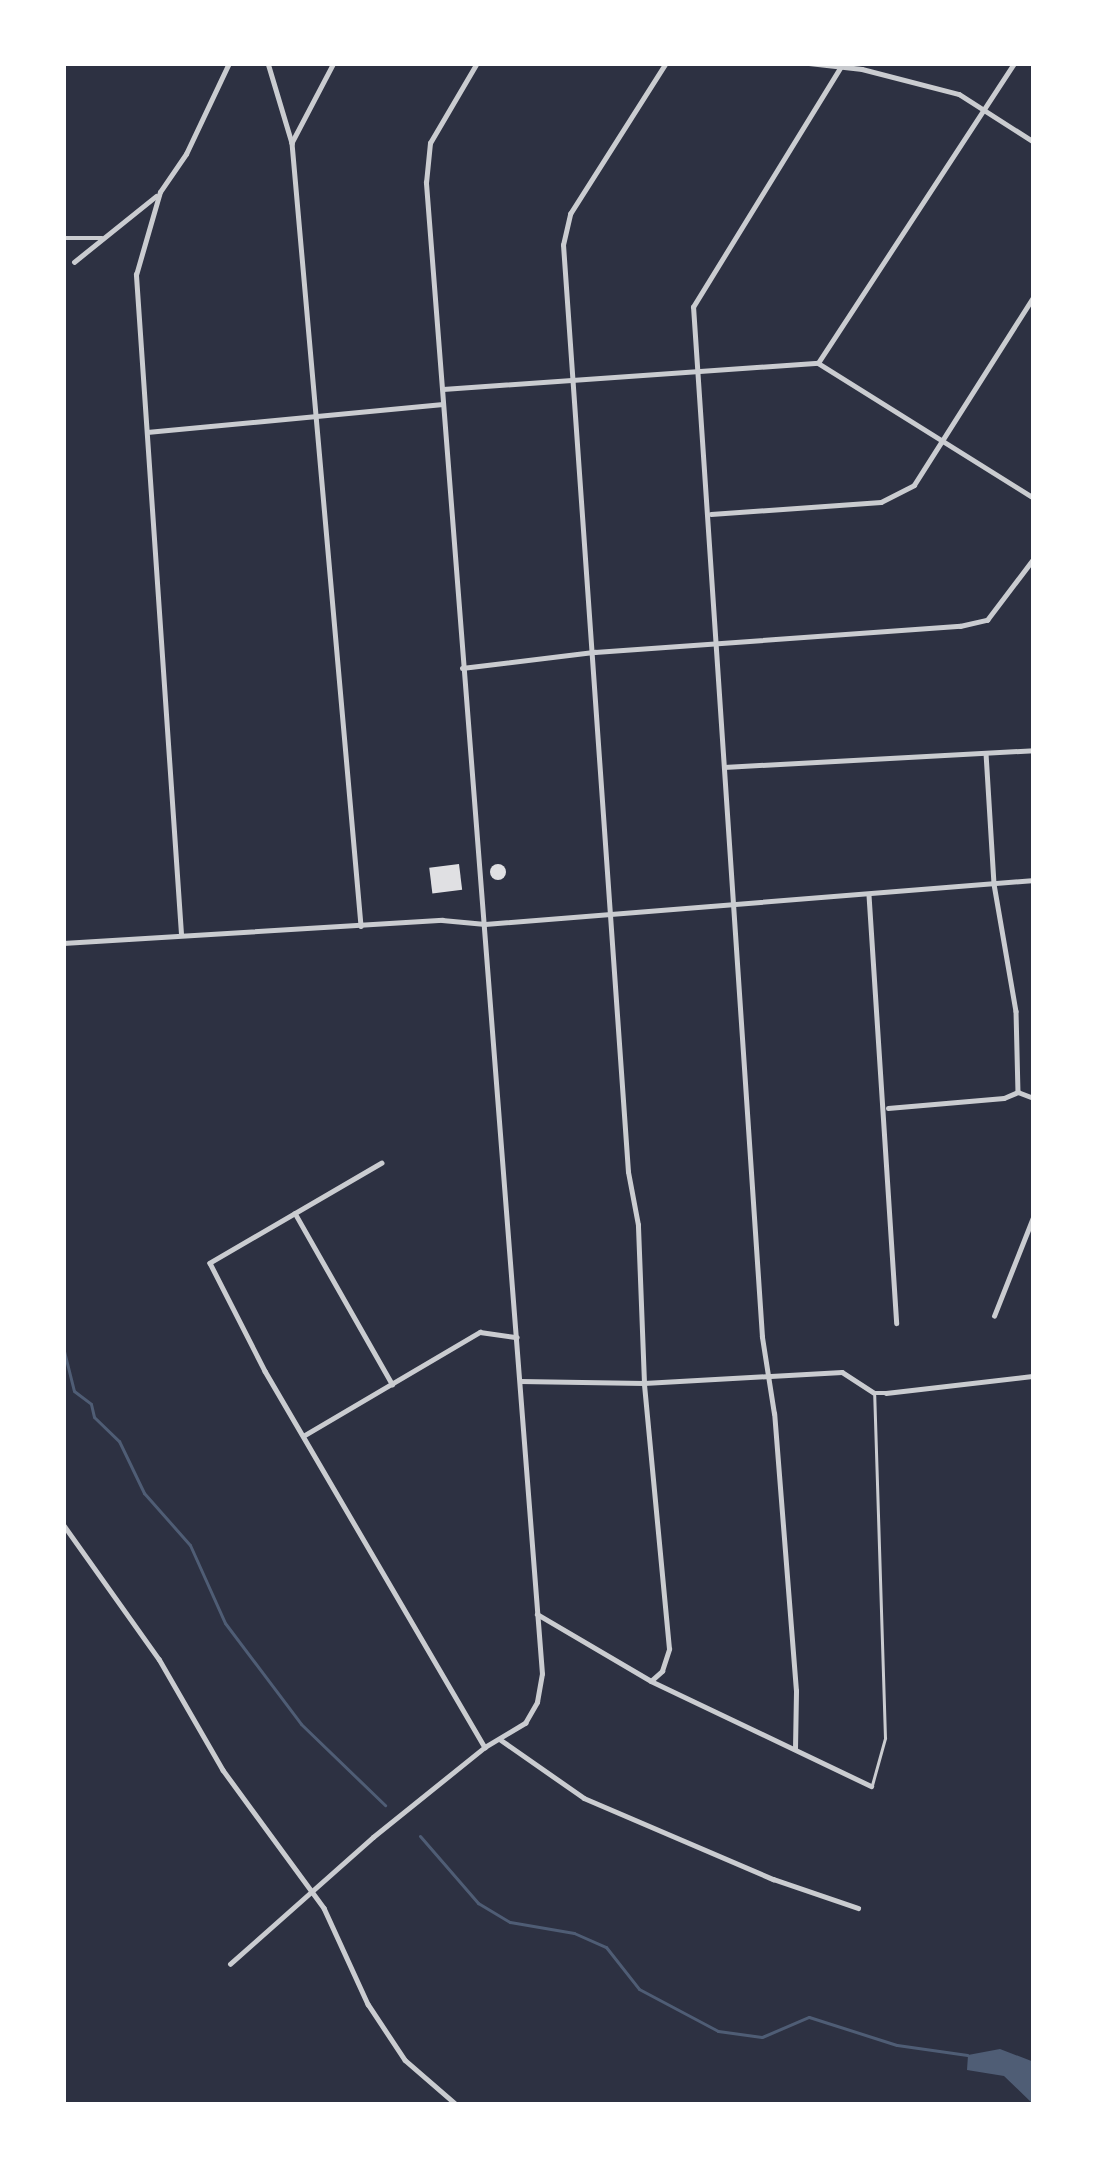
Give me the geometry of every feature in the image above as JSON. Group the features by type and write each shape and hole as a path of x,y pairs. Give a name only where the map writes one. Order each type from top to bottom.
{"street":[{"path":"74,262 160,192 187,154 229,63"},
{"path":"268,63 292,143 361,926"},
{"path":"292,143 334,63"},
{"path":"230,1964 485,1747 525,1723 537,1702 542,1674 426,183 430,143 477,63"},
{"path":"651,1681 662,1671 669,1648 644,1382 638,1225 628,1172 563,228 666,63"},
{"path":"809,63 919,81 958,94 1034,142"},
{"path":"818,363 1014,63"},
{"path":"795,1748 796,1690 774,1414 766,1375 694,307 842,65"},
{"path":"160,192 136,275 182,937"},
{"path":"63,238 102,238"},
{"path":"709,514 881,502 914,485 1034,296"},
{"path":"443,389 818,363 1034,498"},
{"path":"147,432 443,404"},
{"path":"462,668 595,652 987,620 1034,558"},
{"path":"724,766 1034,749"},
{"path":"986,753 994,884 1016,1011 1018,1092"},
{"path":"63,943 442,920 485,924 1034,880"},
{"path":"869,895 897,1323"},
{"path":"886,1108 1004,1099 1018,1092 1034,1098"},
{"path":"382,1163 212,1257 213,1274 485,1747"},
{"path":"295,1213 392,1384"},
{"path":"994,1316 1034,1216"},
{"path":"305,1435 480,1332 517,1337"},
{"path":"520,1381 644,1382 842,1372 874,1393 1034,1376"},
{"path":"63,1525 160,1659 193,1724 328,1915 368,2004 405,2060 457,2105"},
{"path":"537,1614 651,1681 872,1786"},
{"path":"501,1740 584,1798 773,1879 858,1908"}],"lane":[{"path":"872,1786 885,1738 874,1393"}],"water":[{"path":"1000,2049 1034,2062 1034,2105 1004,2076 967,2070 968,2055"}],"building":[{"path":"459,864 462,890 432,893 429,868"},
{"path":"498,864 506,872 498,880 490,872"}],"waterway":[{"path":"63,1347 74,1391 91,1404 94,1417 119,1441 144,1493 190,1545 225,1623 301,1724 385,1805"},
{"path":"420,1836 478,1903 510,1922 574,1933 606,1947 639,1989 718,2031 762,2037 809,2017 897,2045 967,2055"}]}
